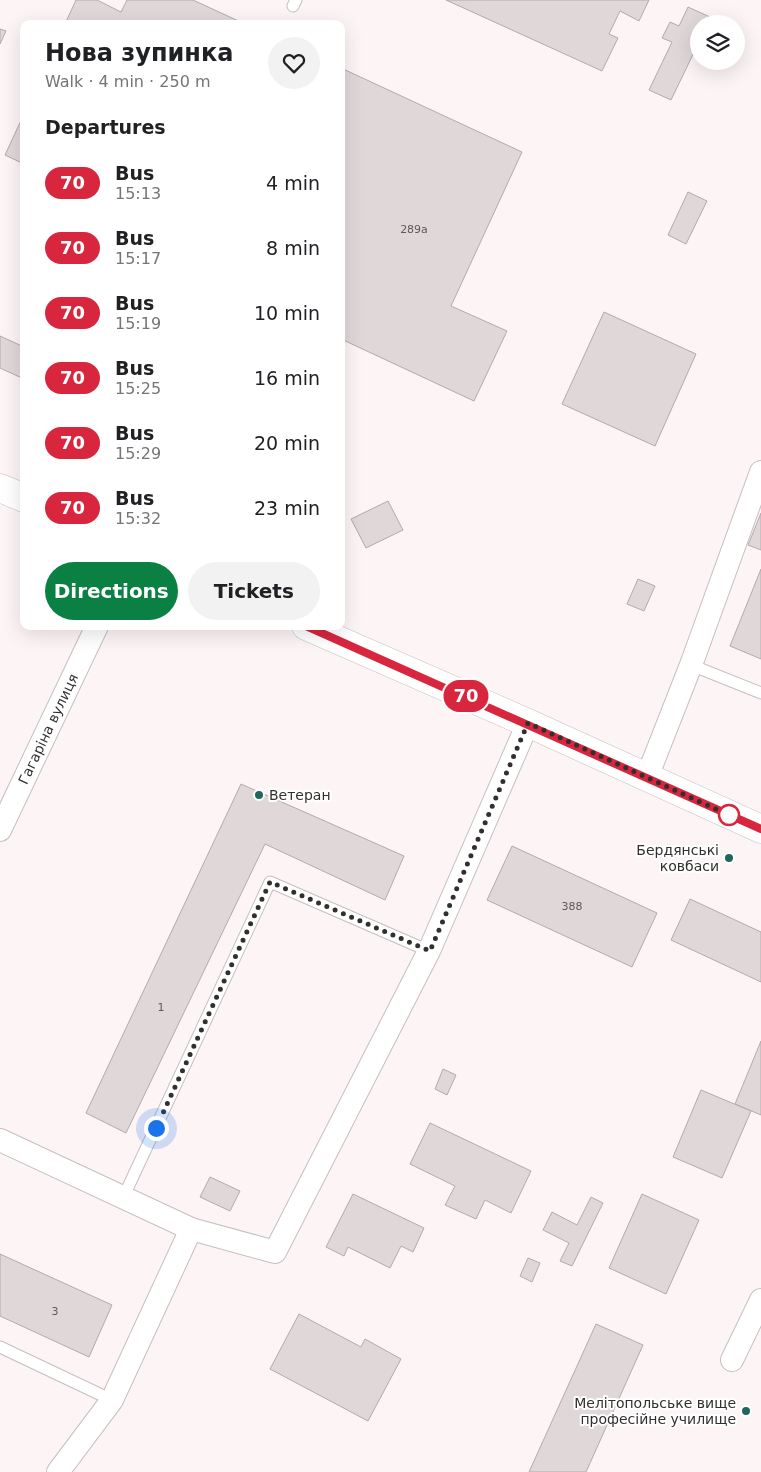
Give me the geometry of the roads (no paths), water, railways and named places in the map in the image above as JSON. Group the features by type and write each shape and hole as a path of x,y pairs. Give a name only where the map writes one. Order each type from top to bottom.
{"main road":[{"path":"0,488 20,496"},
{"path":"315,630 528,723 761,829"}],"street":[{"path":"647,777 691,665 761,472"},
{"name":"Гагаріна вулиця","path":"0,830 95,630"},
{"path":"0,1140 191,1229 276,1252 430,951 528,723"},
{"path":"58,1472 112,1400 191,1229"},
{"path":"732,1360 761,1300"}],"lane":[{"path":"691,665 761,693"},
{"path":"124,1198 270,882 430,951"},
{"path":"0,1347 112,1400"}],"place":[{"name":"Ветеран","path":"259,795"},
{"name":"Бердянські ковбаси","path":"729,858"},
{"name":"Мелітопольське вище професійне училище","path":"746,1411"}]}
